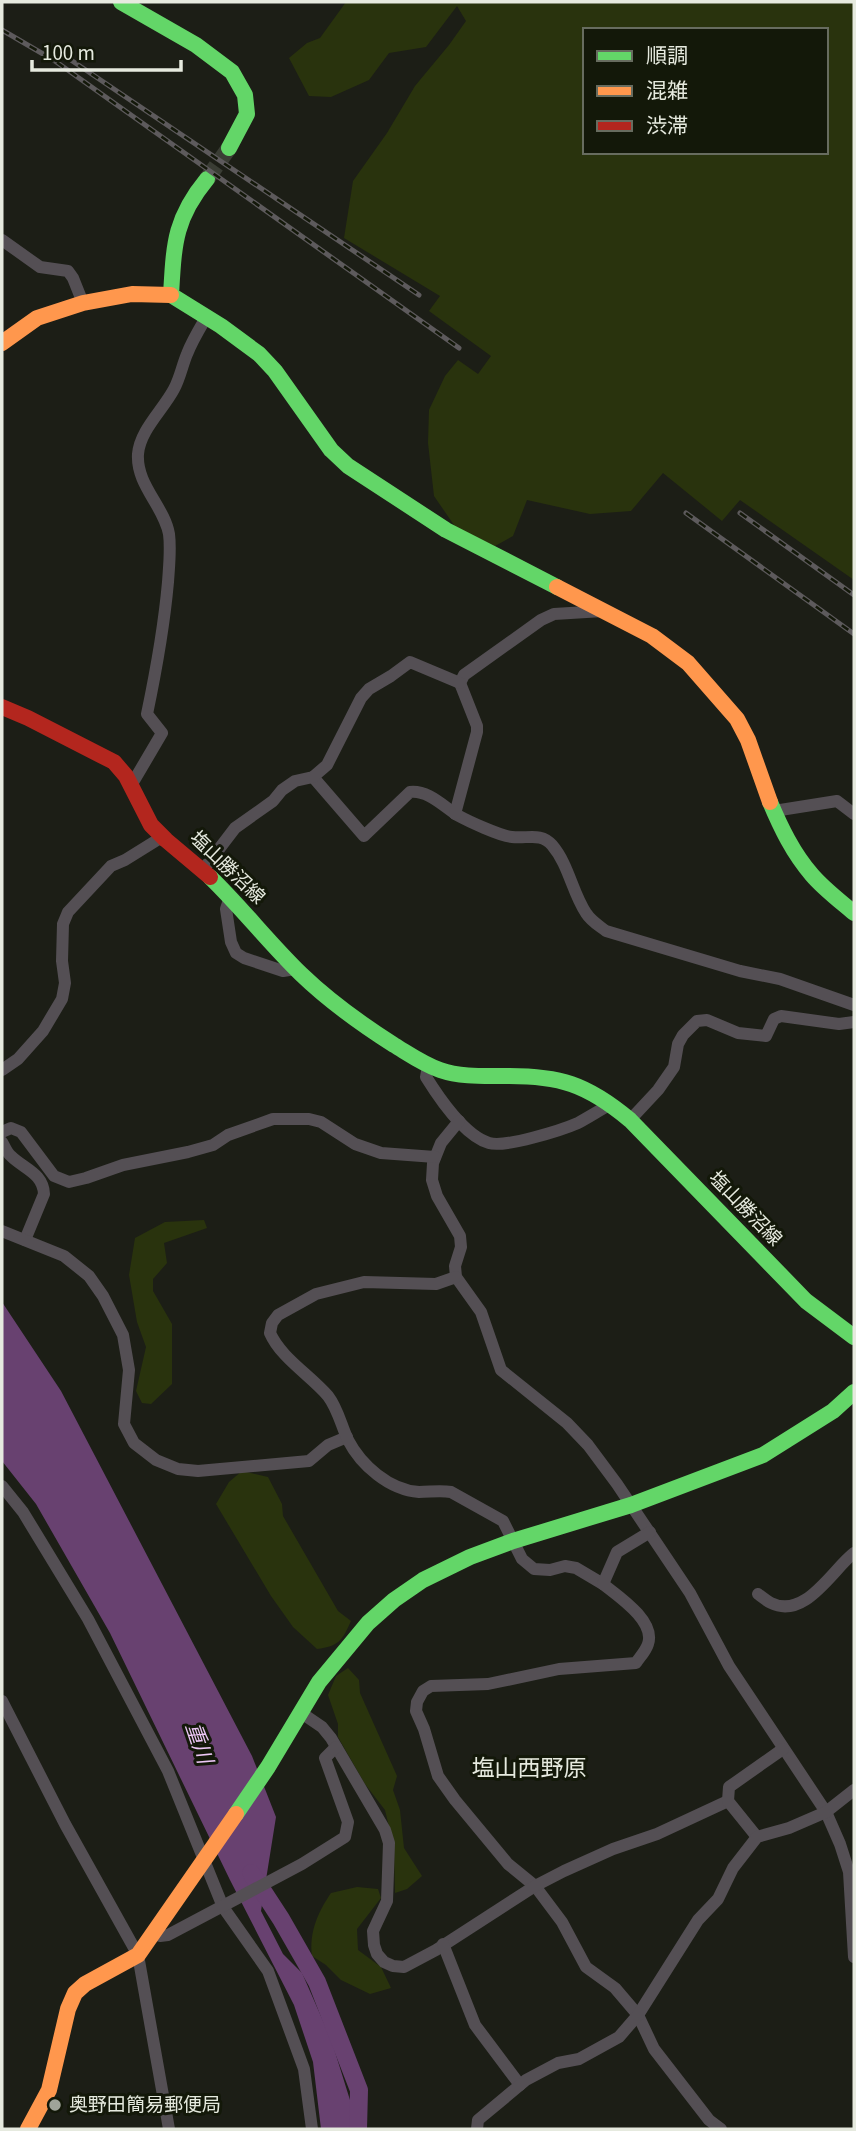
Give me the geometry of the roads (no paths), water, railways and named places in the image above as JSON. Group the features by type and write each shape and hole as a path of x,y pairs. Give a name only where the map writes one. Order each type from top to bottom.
{"street":[{"path":"121,2 196,46 232,72 246,95 247,114 229,148"},
{"path":"171,295 181,218 207,179"},
{"path":"2,240 40,267 68,271 83,303"},
{"path":"2,343 37,318 83,303 132,294 171,295 207,316 259,354 275,371 331,450 348,466 446,530 566,590 661,642 688,663 737,719 748,740 785,836 813,876 854,913"},
{"path":"132,784 162,733 147,715 157,668 169,570 167,526 144,483 138,454 146,433 182,373 193,341 207,316"},
{"path":"455,814 477,732 460,683 464,675 541,620 554,614 603,611"},
{"path":"203,870 235,828 273,801 295,781 313,777 327,765 361,698 369,689 410,663 460,683"},
{"name":"塩山勝沼線","path":"2,707 114,762 124,771 146,816 162,837 203,870 295,968 324,994 386,1040 428,1066 445,1072 468,1076 546,1077 582,1088 611,1104 630,1120 806,1301 854,1337"},
{"path":"313,777 364,836 410,792 428,795 455,814 510,837 537,836 550,842 559,855 584,911 606,931 740,971 780,979 854,1004"},
{"path":"774,811 837,801 854,814"},
{"path":"2,1070 18,1059 43,1031 62,999 65,983 62,961 63,924 68,912 111,866 162,837"},
{"path":"230,897 226,909 236,953 283,971 295,968"},
{"path":"630,1120 658,1090 674,1067 678,1044 697,1021 707,1020 738,1033 766,1036 774,1019 781,1016 839,1024 854,1022"},
{"path":"428,1066 426,1077 459,1121 479,1138 490,1143 506,1145 577,1123 611,1104"},
{"path":"2,1132 11,1128 21,1132 54,1176 69,1182 123,1165 188,1152 273,1119 309,1119 321,1122 355,1144 381,1153 435,1157"},
{"path":"459,1121 441,1143 435,1157 432,1180 437,1196 460,1236 456,1277 481,1312 501,1370 582,1438 690,1593 729,1666 826,1812 849,1872 854,1957"},
{"path":"2,1142 10,1155 39,1177 44,1185 44,1194 25,1240"},
{"path":"2,1231 64,1256 89,1276 103,1296 122,1335 129,1370 124,1424 134,1443 156,1460 178,1469 198,1471 309,1461 328,1445 347,1437"},
{"path":"456,1277 436,1284 364,1282 316,1294 278,1315 270,1332 273,1339 330,1399 355,1452 381,1478 419,1492 451,1492 503,1521 522,1559 534,1569 550,1570 565,1566 576,1568 603,1584 635,1610 649,1630 648,1644 636,1663 559,1669 488,1684 431,1686 423,1691 416,1711 424,1728 438,1776 455,1800 508,1864 535,1886 562,1922 586,1967 615,1988 638,2015 654,2049 709,2120 721,2129"},
{"path":"28,2129 49,2090 68,2009 75,1993 85,1984 138,1955 268,1767 319,1682 368,1622 423,1580 470,1557 631,1505 763,1455 833,1411 854,1392"},
{"path":"2,1486 23,1512 88,1619 168,1771 225,1906 268,1971 304,2069 312,2129"},
{"path":"603,1584 617,1552 650,1532"},
{"path":"758,1594 772,1604 785,1607 797,1605 810,1598 854,1553"},
{"path":"2,1702 65,1824 138,1955 169,2129"},
{"path":"300,1712 322,1727 337,1747 385,1830 389,1843 387,1901 373,1931 377,1954 384,1962 393,1966 404,1967 535,1886 601,1854 657,1834 728,1801"},
{"path":"153,1933 168,1935 302,1864 345,1837 348,1822 325,1758 337,1747"},
{"path":"757,1837 728,1801 729,1787 783,1749"},
{"path":"477,2129 478,2120 520,2085 558,2063 579,2059 619,2037 638,2015 698,1920 718,1899 733,1868 757,1837 789,1828 826,1812 854,1790"},
{"path":"443,1944 475,2025 520,2085"}],"water":[{"path":"2,1302 61,1391 252,1756 276,1817 261,1911 283,1954 302,1973 331,2039 359,2129 321,2129 313,2062 294,2005 110,1633 36,1504 2,1461"}],"waterway":[{"name":"重川","path":"251,1873 317,1982 359,2090 358,2129"}],"tunnel":[{"path":"207,179 229,148"}],"railway":[{"path":"2,30 55,61 459,348"},
{"path":"65,56 419,295"},
{"path":"686,513 854,634"},
{"path":"740,513 854,595"}],"place":[{"name":"奥野田簡易郵便局","path":"55,2105"}],"district":[{"name":"塩山西野原","path":"529,1768"}]}
